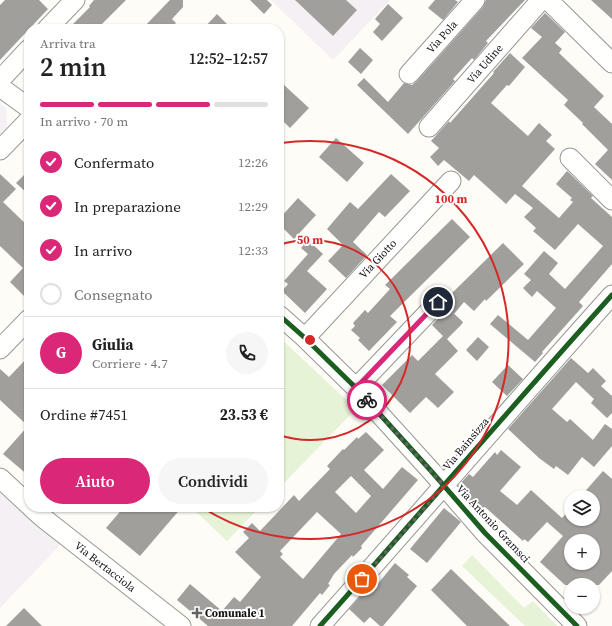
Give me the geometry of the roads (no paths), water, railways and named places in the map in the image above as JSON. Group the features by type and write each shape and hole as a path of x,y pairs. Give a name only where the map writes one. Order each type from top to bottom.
{"street":[{"path":"52,24 75,0"},
{"name":"Via Pola","path":"409,74 476,0"},
{"name":"Via Udine","path":"429,127 541,0"},
{"path":"548,0 612,64"},
{"path":"0,80 24,54"},
{"path":"0,86 24,104"},
{"path":"0,150 24,125"},
{"path":"570,158 612,200"},
{"name":"Via Giotto","path":"305,338 451,181"},
{"name":"Via Bainsizza","path":"320,626 444,486 508,410 612,294"},
{"path":"356,388 438,302"},
{"name":"Via Antonio Gramsci","path":"284,319 356,388 485,533 578,626"},
{"path":"0,349 24,324"},
{"name":"Via Bertacciola","path":"0,478 24,500"},
{"name":"Via Bertacciola","path":"37,512 181,626"}],"place":[{"name":"Comunale 1","path":"197,613"}]}
